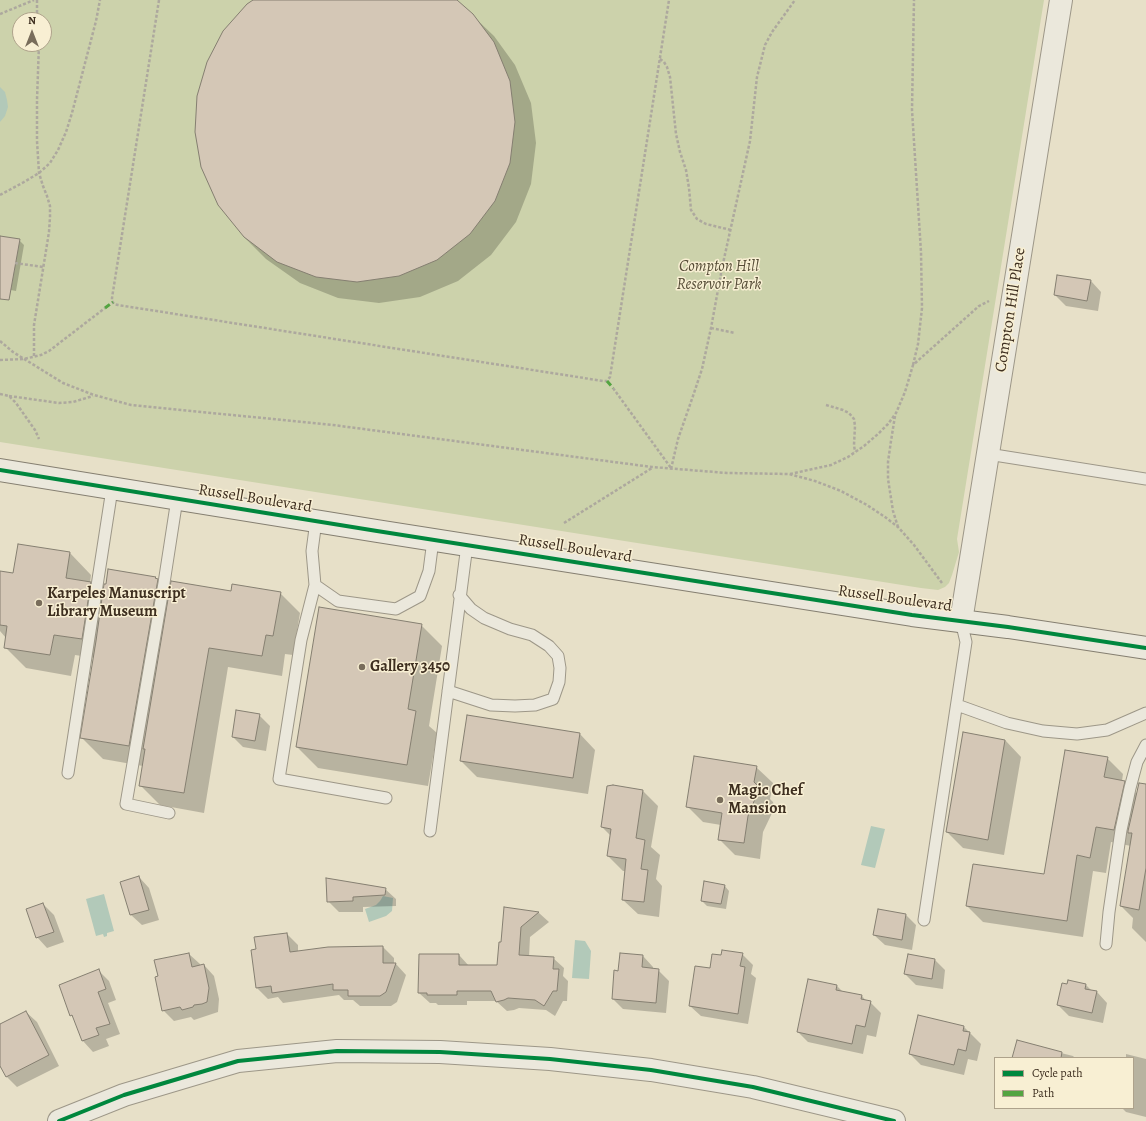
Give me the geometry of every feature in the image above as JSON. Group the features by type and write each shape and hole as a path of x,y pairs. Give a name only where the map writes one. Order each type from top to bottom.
{"street":[{"name":"Compton Hill Place","path":"961,621 1061,0"},
{"name":"Russell Boulevard","path":"0,470 433,540 889,611 1146,648"},
{"path":"59,1121 124,1095 238,1062 337,1051 440,1052 550,1059 651,1070 752,1088 894,1121"}],"lane":[{"path":"988,454 1146,479"},
{"path":"68,773 112,488"},
{"path":"169,813 126,804 177,499"},
{"path":"316,521 312,551 314,585 301,640 279,779 386,798"},
{"path":"314,585 338,600 396,609 420,596 429,571 433,540"},
{"path":"430,831 459,595 467,545"},
{"path":"448,691 491,705 535,706 553,699 559,682 560,668 558,656 549,646 532,635 510,629 484,618 471,609 459,595"},
{"path":"924,920 966,642 961,621"},
{"path":"957,706 1007,723 1043,732 1077,734 1107,730 1146,714"},
{"path":"1106,944 1110,904 1121,830 1137,762 1146,745"}],"path":[{"path":"0,14 36,0 37,12"},
{"path":"0,195 39,172 50,163 58,150 72,113 100,0"},
{"path":"159,0 112,298 114,304 603,381 607,381 610,377 669,0"},
{"path":"671,469 678,439 702,369 711,328 722,268 750,141 760,60 772,32 795,0"},
{"path":"898,528 893,511 888,479 890,441 896,413 905,392 913,365 922,308 921,252 912,110 914,0"},
{"path":"34,356 34,325 49,232 50,206 39,172 37,141 39,52"},
{"path":"660,59 667,67 670,77 676,134 686,170 691,210 697,218 706,224 731,230"},
{"path":"15,263 43,267"},
{"path":"913,365 979,306 989,301"},
{"path":"0,360 24,359 41,355 105,308"},
{"path":"711,328 735,333"},
{"path":"0,340 24,359 63,383 94,395 131,405 333,425 671,469 727,473 789,474 831,465 848,457 878,434 896,413"},
{"path":"613,388 671,469"},
{"path":"0,394 59,403 83,400 94,395"},
{"path":"9,396 36,430 38,439"},
{"path":"826,405 850,413 854,419 855,452"},
{"path":"564,523 652,467"},
{"path":"789,474 841,491 879,513 898,528 914,545 942,583"}],"green space":[{"name":"Compton Hill Reservoir Park","path":"0,0 1044,0 957,539 959,552 949,583 945,587 938,590 0,442"}],"shaded area":[{"path":"0,87 5,92 8,107 5,116 0,122"},
{"path":"871,826 885,829 875,868 861,865"},
{"path":"104,894 114,931 107,933 107,936 104,937 103,934 96,936 86,899"},
{"path":"383,896 393,898 392,911 386,916 369,922 365,909 376,905"},
{"path":"575,940 585,941 591,951 589,979 572,978"}],"building":[{"path":"253,0 457,0 473,14 494,42 510,81 515,122 510,163 495,201 470,234 437,260 399,276 357,282 316,277 277,262 244,237 218,205 201,167 195,132 197,96 207,62 223,31 247,4"},
{"path":"0,236 20,239 9,300 0,299"},
{"path":"1057,275 1091,280 1087,301 1054,295"},
{"name":"Karpeles Manuscript Library Museum","path":"18,544 70,552 66,578 91,582 82,639 54,635 50,655 4,648 7,626 0,625 0,571 13,573"},
{"path":"108,569 156,577 155,578 158,579 129,746 80,738 104,584 106,584"},
{"path":"171,581 231,591 232,584 281,592 273,636 266,635 262,656 209,648 184,793 139,786 145,749 143,749"},
{"name":"Gallery 3450","path":"319,607 422,624 408,709 416,711 407,765 296,747"},
{"path":"236,710 260,714 255,741 232,737"},
{"path":"467,715 580,733 573,778 460,761"},
{"path":"963,732 1005,740 988,840 946,832"},
{"path":"1065,750 1108,757 1104,777 1125,781 1114,830 1096,827 1090,858 1077,855 1067,921 966,906 973,864 1044,874"},
{"name":"Magic Chef Mansion","path":"694,756 757,766 754,782 757,785 758,790 748,816 744,843 718,840 722,813 686,807"},
{"path":"1139,783 1146,784 1146,868 1139,910 1120,906 1132,833 1128,833 1128,831"},
{"path":"613,785 643,790 636,838 645,840 641,869 648,870 644,902 622,900 626,859 607,856 611,829 601,827 607,786"},
{"path":"139,876 149,910 130,915 120,882"},
{"path":"326,878 386,888 385,895 353,897 353,901 327,902"},
{"path":"704,881 725,885 721,904 701,901"},
{"path":"43,903 54,932 36,938 26,909"},
{"path":"504,907 539,912 521,927 519,955 554,957 553,969 559,969 557,991 553,991 544,1006 535,1000 508,998 496,1002 491,991 457,991 457,995 427,995 427,993 418,993 419,954 459,954 459,965 497,965 499,942 501,942"},
{"path":"878,909 906,914 902,940 873,935"},
{"path":"287,933 290,952 328,947 383,946 383,963 396,963 386,992 380,996 348,996 348,990 333,990 333,984 272,993 271,986 256,988 251,950 256,949 254,937"},
{"path":"722,950 743,953 740,966 745,967 738,1014 689,1006 695,966 710,968 712,954 721,955"},
{"path":"189,953 192,967 204,964 209,988 207,1002 182,1010 180,1007 162,1011 155,977 158,976 154,960"},
{"path":"620,953 643,955 642,967 659,969 656,1003 612,999 614,970 618,971"},
{"path":"908,954 935,959 932,979 904,974"},
{"path":"99,969 106,989 98,992 110,1024 96,1028 99,1035 82,1041 72,1015 70,1016 59,985"},
{"path":"808,979 837,985 836,990 862,995 861,999 871,1001 865,1027 856,1025 852,1044 797,1032"},
{"path":"1068,980 1086,984 1085,989 1097,991 1092,1013 1057,1005 1062,983 1067,984"},
{"path":"26,1011 49,1055 6,1077 0,1066 0,1024"},
{"path":"918,1015 964,1026 963,1031 970,1032 966,1051 958,1049 954,1065 909,1054"},
{"path":"1017,1040 1062,1052 1061,1057 1012,1057"}],"marked path":[{"path":"105,308 113,302"},
{"path":"607,381 613,388"}],"cycle path":[{"path":"0,470 912,615 1008,627 1146,648"},
{"path":"59,1121 124,1095 238,1061 337,1051 440,1052 550,1059 651,1070 753,1087 894,1121"}],"place":[{"name":"Karpeles Manuscript Library Museum","path":"39,603"},
{"name":"Gallery 3450","path":"362,667"},
{"name":"Magic Chef Mansion","path":"720,800"}]}
